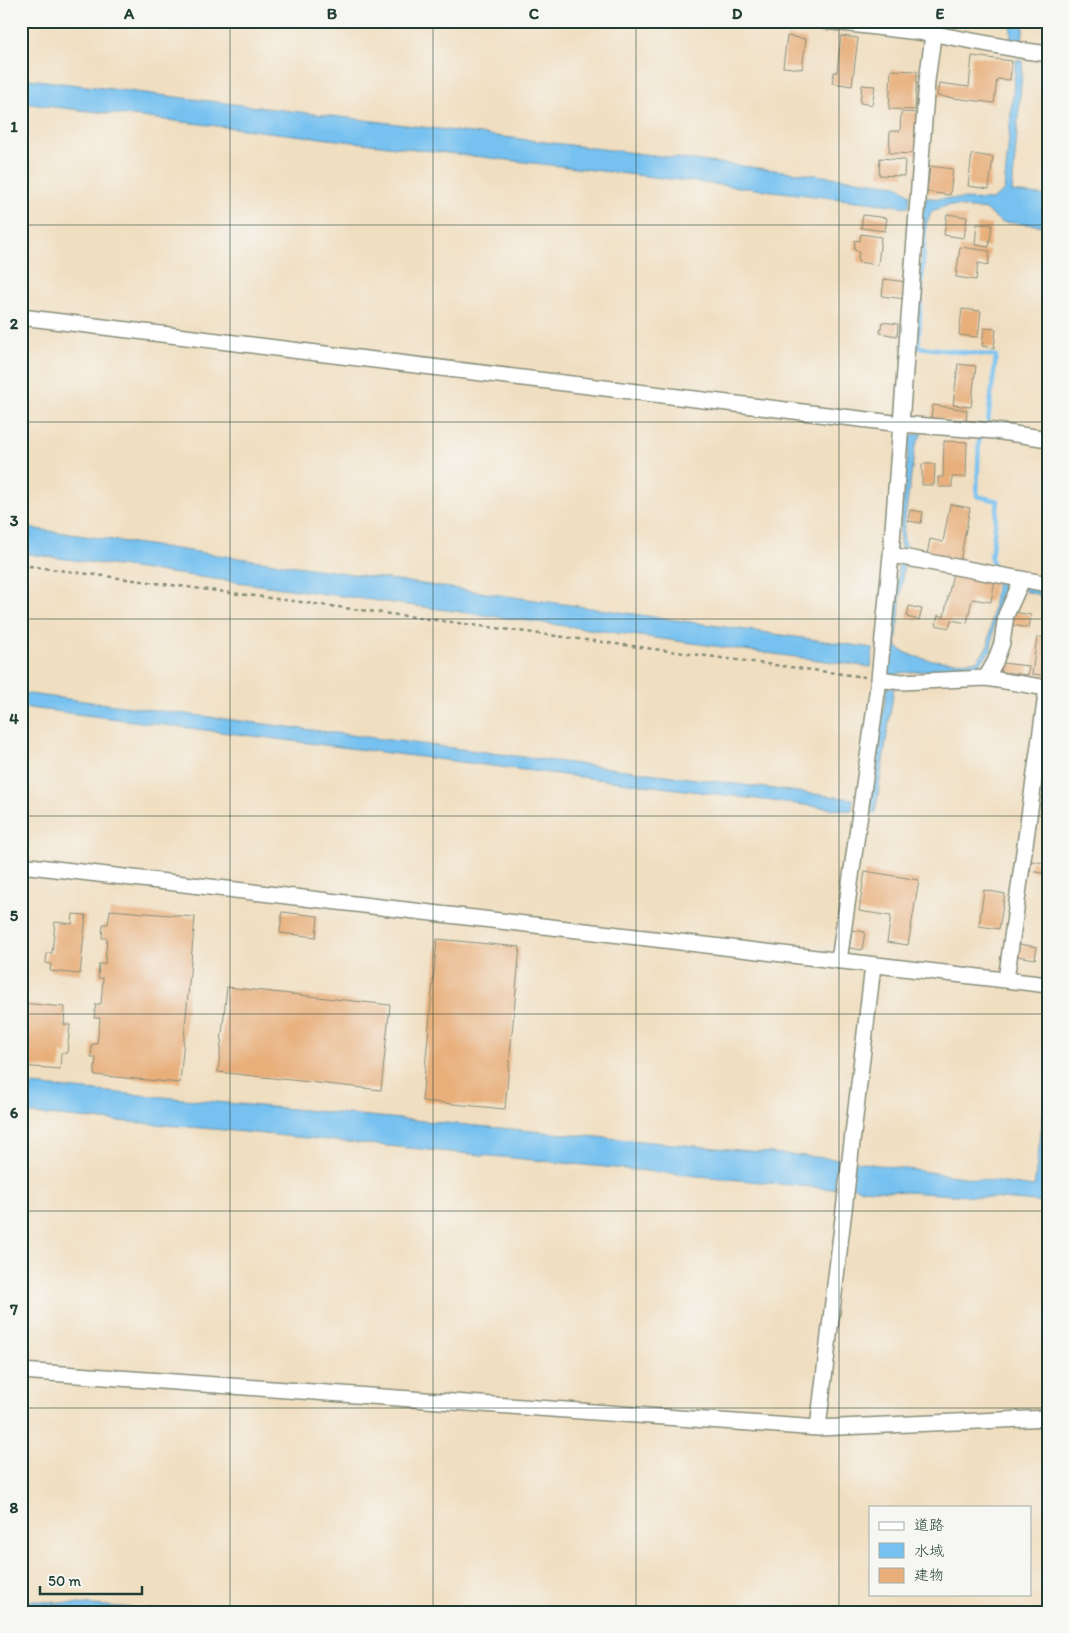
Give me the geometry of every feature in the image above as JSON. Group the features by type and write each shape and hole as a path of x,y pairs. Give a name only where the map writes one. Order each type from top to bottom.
{"street":[{"path":"825,21 935,28 1026,51 1048,54"},
{"path":"840,961 879,679 891,555 927,81 935,28"},
{"path":"21,317 901,424 995,431 1048,439"},
{"path":"891,555 1048,584"},
{"path":"986,678 995,662 1002,643 1006,615 1022,580"},
{"path":"879,679 901,682 986,678 1047,688 1042,770 1006,980"},
{"path":"21,865 1048,985"},
{"path":"818,1428 873,966"},
{"path":"21,1371 818,1428 1048,1418"}],"path":[{"path":"21,565 879,679"}],"water":[{"path":"1011,21 1024,21 1022,42 1011,40"},
{"path":"1016,60 1023,61 1012,192 1048,196 1048,226 1001,222 986,210 949,205 932,211 925,226 922,216 926,198 992,200 1004,191"},
{"path":"21,78 897,185 910,195 909,207 21,103"},
{"path":"922,433 915,447 903,533 906,549 901,548 899,534 910,436"},
{"path":"21,527 873,648 871,667 21,553"},
{"path":"899,559 904,560 896,646 903,652 913,656 946,661 977,661 988,646 997,580 1016,586 1015,590 1006,594 995,618 991,651 977,666 899,673 895,676 888,674 884,668 886,651 891,648"},
{"path":"1025,587 1048,591 1048,597 1024,591"},
{"path":"887,687 894,688 875,814 865,813 866,800 870,798"},
{"path":"21,693 853,799 852,811 21,707"},
{"path":"1048,1076 1048,1138 1042,1188 1048,1189 1048,1203 860,1189 846,1186 832,1189 213,1129 21,1113 21,1084 836,1159 1034,1187"},
{"path":"21,1600 191,1612 21,1612"}],"building":[{"path":"787,36 806,39 802,69 783,67"},
{"path":"841,36 858,38 852,86 832,83 834,72 837,72"},
{"path":"972,56 1012,61 1010,80 997,79 994,103 937,96 939,83 969,87"},
{"path":"891,70 917,71 915,110 889,109"},
{"path":"862,85 875,86 872,105 860,103"},
{"path":"901,112 919,113 917,154 889,153 890,131 900,131"},
{"path":"972,154 993,157 989,189 968,186"},
{"path":"880,158 905,160 904,176 879,175"},
{"path":"930,166 953,169 950,195 927,192"},
{"path":"947,214 967,217 964,238 944,235"},
{"path":"863,215 887,218 885,231 861,228"},
{"path":"977,224 992,225 989,247 975,245"},
{"path":"861,234 881,237 878,265 858,262 859,251 854,250 855,240 860,241"},
{"path":"960,247 990,251 988,265 978,263 976,280 956,277"},
{"path":"884,279 907,282 905,299 882,296"},
{"path":"962,309 981,311 978,337 959,335"},
{"path":"882,322 898,324 897,336 880,333"},
{"path":"984,328 996,329 994,348 982,346"},
{"path":"958,364 976,366 971,407 953,405"},
{"path":"933,405 967,410 966,423 931,418"},
{"path":"944,441 967,442 966,477 952,477 952,487 938,487 938,477 943,477"},
{"path":"922,464 935,464 934,485 922,485"},
{"path":"950,504 970,508 960,561 927,555 930,539 943,542"},
{"path":"910,510 923,512 921,523 908,521"},
{"path":"953,572 995,580 991,602 972,599 967,623 951,620 949,628 936,625 938,615 944,617"},
{"path":"909,606 922,609 919,620 907,617"},
{"path":"1048,610 1048,632 1043,631"},
{"path":"1014,612 1031,615 1029,628 1011,625"},
{"path":"1037,637 1048,638 1048,676 1032,674"},
{"path":"1002,663 1029,666 1028,675 1001,672"},
{"path":"1032,861 1048,864 1048,874 1030,871"},
{"path":"865,871 919,880 908,945 887,942 891,916 859,911"},
{"path":"984,890 1005,894 999,929 979,926"},
{"path":"110,910 195,917 180,1083 94,1075 96,1058 91,1058 92,1044 97,1044 100,1018 94,1018 96,1004 101,1004 103,978 98,978 99,964 105,964 107,938 102,938 103,924 108,924"},
{"path":"282,912 318,916 316,937 280,933"},
{"path":"73,914 86,915 80,974 50,971 51,964 46,963 47,953 52,953 55,922 72,924"},
{"path":"1048,922 1048,946 1042,945"},
{"path":"852,930 865,932 862,950 849,948"},
{"path":"437,939 520,947 505,1109 422,1101"},
{"path":"1019,944 1037,947 1035,959 1017,956"},
{"path":"227,987 390,1005 381,1090 218,1072"},
{"path":"21,1003 65,1007 64,1025 70,1025 67,1053 61,1053 60,1069 21,1066"}],"waterway":[{"path":"925,226 918,347 996,356 988,421"},
{"path":"979,437 977,496 998,501 991,558 994,568"}]}
